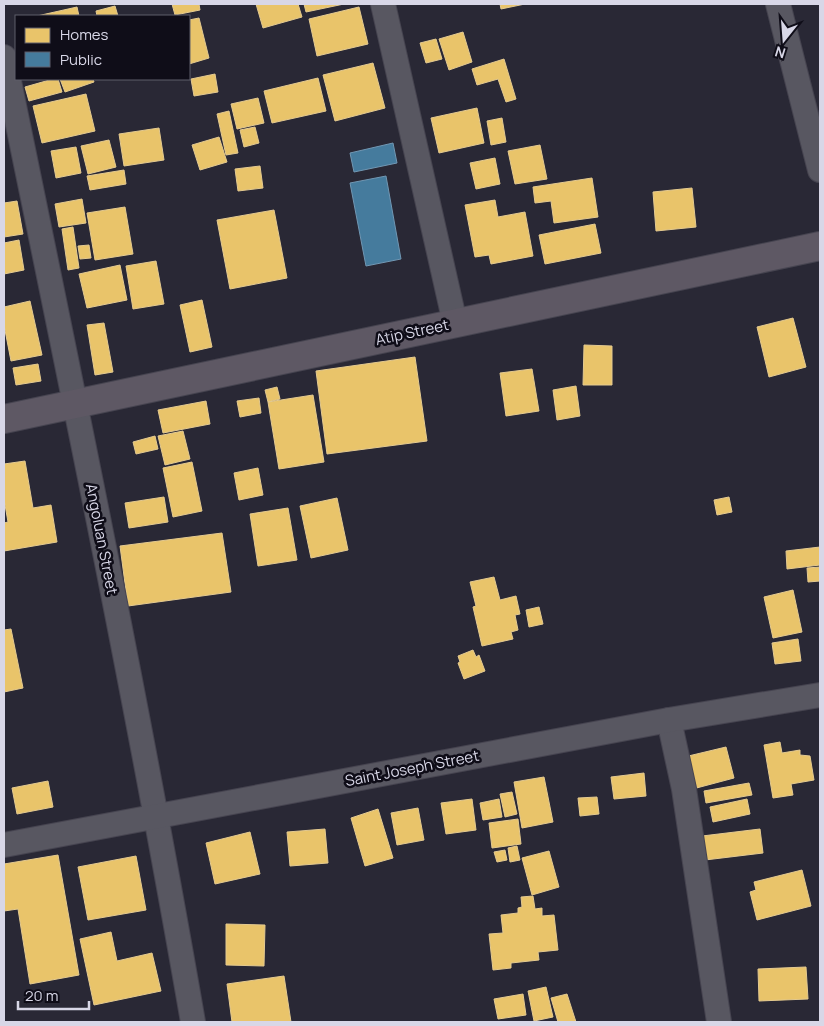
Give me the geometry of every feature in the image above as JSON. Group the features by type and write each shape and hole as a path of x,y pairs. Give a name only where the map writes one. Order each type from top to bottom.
{"main road":[{"name":"Atip Street","path":"4,420 820,246"}],"street":[{"path":"383,4 455,323"},
{"path":"778,4 820,170"},
{"name":"Angoluan Street","path":"4,57 76,404 157,816 192,1022"},
{"name":"Saint Joseph Street","path":"4,845 669,720 820,695"},
{"path":"669,720 684,789 719,1022"}],"building: Homes":[{"path":"172,4 199,4 200,10 175,15"},
{"path":"256,4 298,4 302,17 263,28"},
{"path":"304,4 344,4 306,12"},
{"path":"500,4 525,4 501,9"},
{"path":"115,6 118,15 97,15 96,11"},
{"path":"77,7 79,15 41,15"},
{"path":"359,7 368,44 317,56 309,19"},
{"path":"199,18 209,58 190,64 190,20"},
{"path":"463,32 472,62 449,70 439,39"},
{"path":"436,39 442,59 426,63 420,43"},
{"path":"504,59 516,99 506,102 498,79 477,85 472,69"},
{"path":"373,63 385,108 335,121 323,75"},
{"path":"215,74 218,92 194,96 191,79"},
{"path":"318,78 326,111 272,123 264,91"},
{"path":"50,80 58,80 62,92 29,101 25,87"},
{"path":"60,80 93,80 94,82 65,92"},
{"path":"86,94 95,131 42,143 33,106"},
{"path":"258,98 264,123 237,129 231,104"},
{"path":"477,108 484,143 439,153 431,118"},
{"path":"229,111 238,153 226,155 217,114"},
{"path":"502,118 506,142 491,145 487,121"},
{"path":"255,127 259,143 244,147 240,130"},
{"path":"159,128 164,160 124,166 119,134"},
{"path":"219,137 227,162 200,170 192,145"},
{"path":"109,140 116,167 88,174 81,146"},
{"path":"540,145 547,179 515,184 508,151"},
{"path":"76,147 81,173 56,178 51,151"},
{"path":"495,158 500,184 476,189 470,163"},
{"path":"260,166 263,188 238,191 235,169"},
{"path":"124,170 126,184 90,190 87,176"},
{"path":"592,178 598,217 554,223 551,201 535,203 533,187"},
{"path":"692,188 696,227 656,231 653,192"},
{"path":"82,199 86,223 59,227 55,204"},
{"path":"495,200 498,217 525,212 533,256 491,264 489,255 475,257 465,205"},
{"path":"17,201 23,234 4,237 4,203"},
{"path":"125,207 133,254 95,260 87,213"},
{"path":"274,210 287,278 230,289 217,220"},
{"path":"595,224 601,253 545,264 539,235"},
{"path":"73,227 79,268 68,270 62,229"},
{"path":"19,240 24,270 4,274 4,243"},
{"path":"89,245 91,258 80,259 78,246"},
{"path":"156,261 164,304 133,309 126,266"},
{"path":"120,265 127,300 87,308 79,274"},
{"path":"202,300 212,347 190,352 180,305"},
{"path":"30,301 42,355 11,361 4,325 4,307"},
{"path":"793,318 806,367 769,377 757,327"},
{"path":"104,323 113,372 95,375 87,325"},
{"path":"584,345 612,346 612,385 583,385"},
{"path":"415,357 427,441 327,454 316,371"},
{"path":"38,364 41,381 16,385 13,368"},
{"path":"532,369 539,411 506,416 500,373"},
{"path":"576,386 580,416 557,420 553,390"},
{"path":"277,387 280,399 268,402 265,390"},
{"path":"313,395 324,462 279,469 268,402"},
{"path":"259,398 261,413 240,417 237,401"},
{"path":"206,401 210,424 163,433 158,410"},
{"path":"183,431 190,459 165,465 158,436"},
{"path":"155,436 158,449 136,454 133,442"},
{"path":"25,461 33,508 51,505 57,542 4,551 4,523 8,522 4,499 4,464"},
{"path":"192,462 202,511 173,517 163,468"},
{"path":"258,468 263,495 239,500 234,473"},
{"path":"164,497 168,522 129,528 125,503"},
{"path":"729,497 732,512 717,515 714,500"},
{"path":"337,498 348,550 311,558 300,506"},
{"path":"288,508 297,560 258,566 250,514"},
{"path":"222,533 231,592 128,606 120,546"},
{"path":"820,547 820,565 787,569 786,551"},
{"path":"820,567 820,581 808,582 807,568"},
{"path":"494,577 500,600 516,596 520,614 515,615 518,630 511,632 513,639 482,646 473,607 476,606 470,582"},
{"path":"793,590 802,632 773,638 764,597"},
{"path":"539,607 543,624 529,627 526,610"},
{"path":"11,629 23,688 4,692 4,630"},
{"path":"798,639 801,661 775,664 772,643"},
{"path":"473,650 476,657 479,655 485,671 464,679 458,663 460,662 458,656"},
{"path":"780,742 782,753 800,750 800,755 810,756 814,780 791,784 793,795 773,798 764,745"},
{"path":"726,747 734,778 689,790 680,758"},
{"path":"644,773 646,796 614,799 611,777"},
{"path":"544,777 553,822 522,828 514,782"},
{"path":"48,781 53,807 17,814 12,788"},
{"path":"749,783 752,795 706,803 704,791"},
{"path":"512,792 517,814 505,817 500,794"},
{"path":"597,797 599,814 580,816 578,798"},
{"path":"472,799 476,830 446,834 441,803"},
{"path":"499,799 502,817 483,820 480,803"},
{"path":"747,799 750,814 713,822 710,807"},
{"path":"418,808 424,840 397,845 391,813"},
{"path":"378,809 393,858 365,866 351,818"},
{"path":"518,819 521,844 492,848 489,823"},
{"path":"325,829 328,863 290,866 287,832"},
{"path":"760,829 763,853 705,860 702,836"},
{"path":"250,832 260,874 215,884 206,843"},
{"path":"517,846 520,860 510,862 508,848"},
{"path":"505,850 507,860 497,862 494,852"},
{"path":"549,851 559,887 532,895 522,858"},
{"path":"58,855 79,975 30,984 18,909 4,911 4,864"},
{"path":"136,856 146,910 88,920 78,867"},
{"path":"802,870 811,906 757,920 750,892 756,890 754,882"},
{"path":"533,896 535,909 542,908 542,916 554,915 558,950 538,952 539,960 511,963 511,968 493,970 489,934 503,933 501,915 518,913 518,908 522,907 521,897"},
{"path":"226,924 265,925 264,966 226,965"},
{"path":"111,932 117,961 152,953 161,991 94,1005 80,939"},
{"path":"806,967 808,999 759,1001 758,969"},
{"path":"284,976 291,1022 232,1022 227,984"},
{"path":"546,987 553,1017 534,1021 528,991"},
{"path":"523,994 526,1015 498,1019 494,999"},
{"path":"567,994 576,1022 558,1022 551,998"}],"building: Public":[{"path":"393,143 397,163 354,172 350,153"},
{"path":"386,176 401,259 366,266 350,183"}]}
